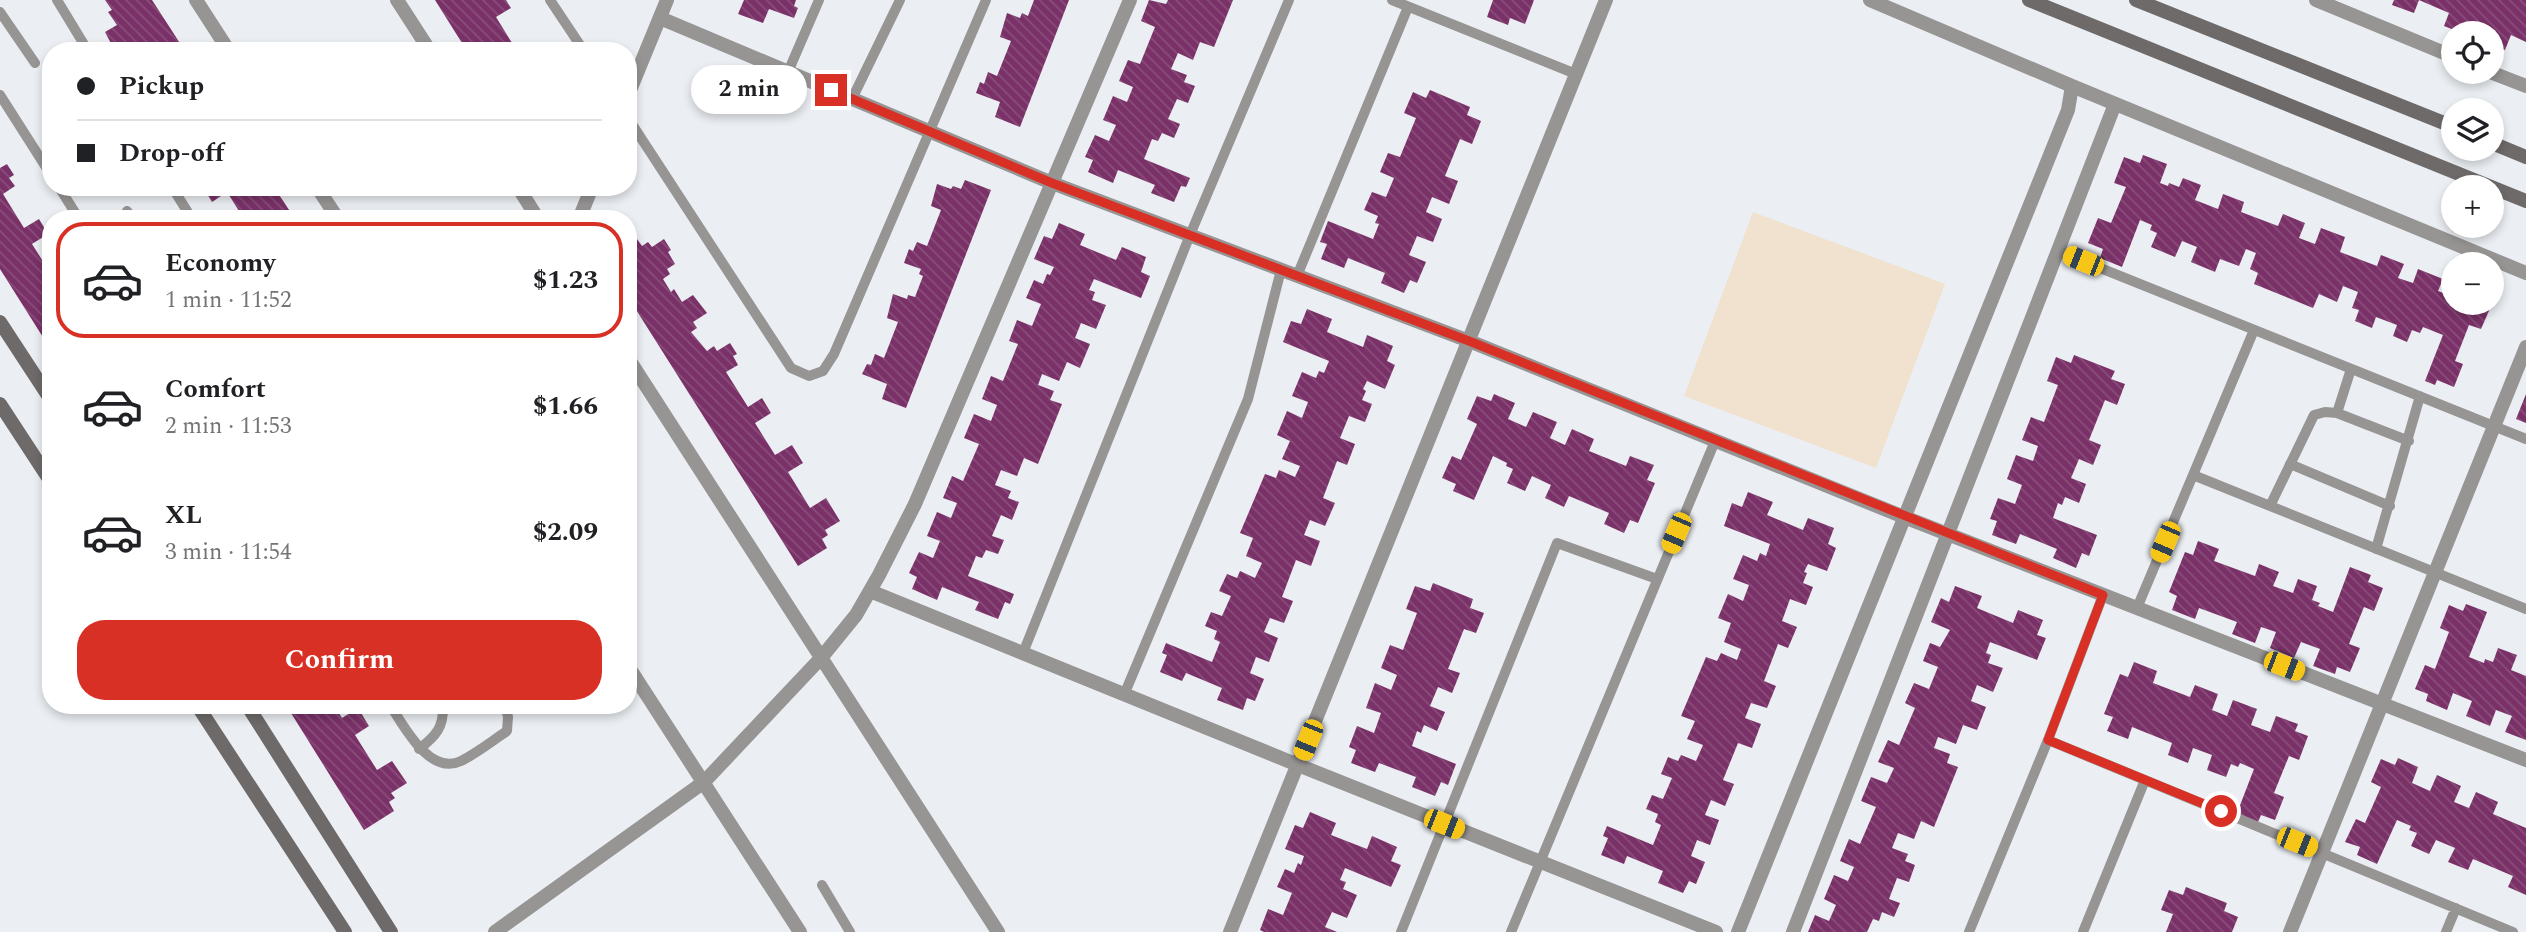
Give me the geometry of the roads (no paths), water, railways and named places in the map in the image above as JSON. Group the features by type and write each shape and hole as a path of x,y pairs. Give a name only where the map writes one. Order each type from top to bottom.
{"street":[{"path":"196,0 223,42"},
{"path":"397,0 424,42"},
{"path":"637,73 667,0"},
{"path":"495,932 704,782 821,657 856,615 915,504 1130,0"},
{"path":"1230,932 1606,0"},
{"path":"1870,0 2526,273"},
{"path":"2029,0 2526,201"},
{"path":"2136,0 2441,122"},
{"path":"2316,0 2441,52"},
{"path":"660,18 1052,183 1469,341 1905,517 2526,760"},
{"path":"2504,77 2526,86"},
{"path":"1738,932 2068,110 2072,86"},
{"path":"1793,932 2115,104"},
{"path":"2504,148 2526,156"},
{"path":"0,322 42,386"},
{"path":"2290,932 2526,347"},
{"path":"637,373 998,932"},
{"path":"0,404 42,468"},
{"path":"870,591 1716,932"},
{"path":"637,680 800,932"},
{"path":"203,714 345,932"},
{"path":"253,714 391,932"}],"lane":[{"path":"57,0 83,42"},
{"path":"550,0 578,42"},
{"path":"788,72 819,0"},
{"path":"852,99 900,0"},
{"path":"637,132 791,368 809,376 823,371 834,354 986,0"},
{"path":"1023,653 1190,235 1289,0"},
{"path":"1392,0 1576,74"},
{"path":"1297,276 1408,7"},
{"path":"0,12 35,63"},
{"path":"0,95 42,161"},
{"path":"2058,251 2526,439"},
{"path":"1124,695 1248,399 1281,270"},
{"path":"2137,608 2254,330"},
{"path":"2337,413 2351,369"},
{"path":"2376,549 2420,396"},
{"path":"2270,506 2314,415 2337,413 2409,441"},
{"path":"1511,932 1715,441"},
{"path":"2290,464 2390,506"},
{"path":"2193,475 2526,609"},
{"path":"1401,932 1557,543 1657,579"},
{"path":"1969,932 2048,740 2103,595"},
{"path":"396,714 419,749 440,762 459,762 507,731 507,714"},
{"path":"419,749 437,735 444,720 444,714"},
{"path":"2048,740 2513,932"},
{"path":"2083,932 2145,780"},
{"path":"822,885 850,932"},
{"path":"2446,932 2456,908"}]}
